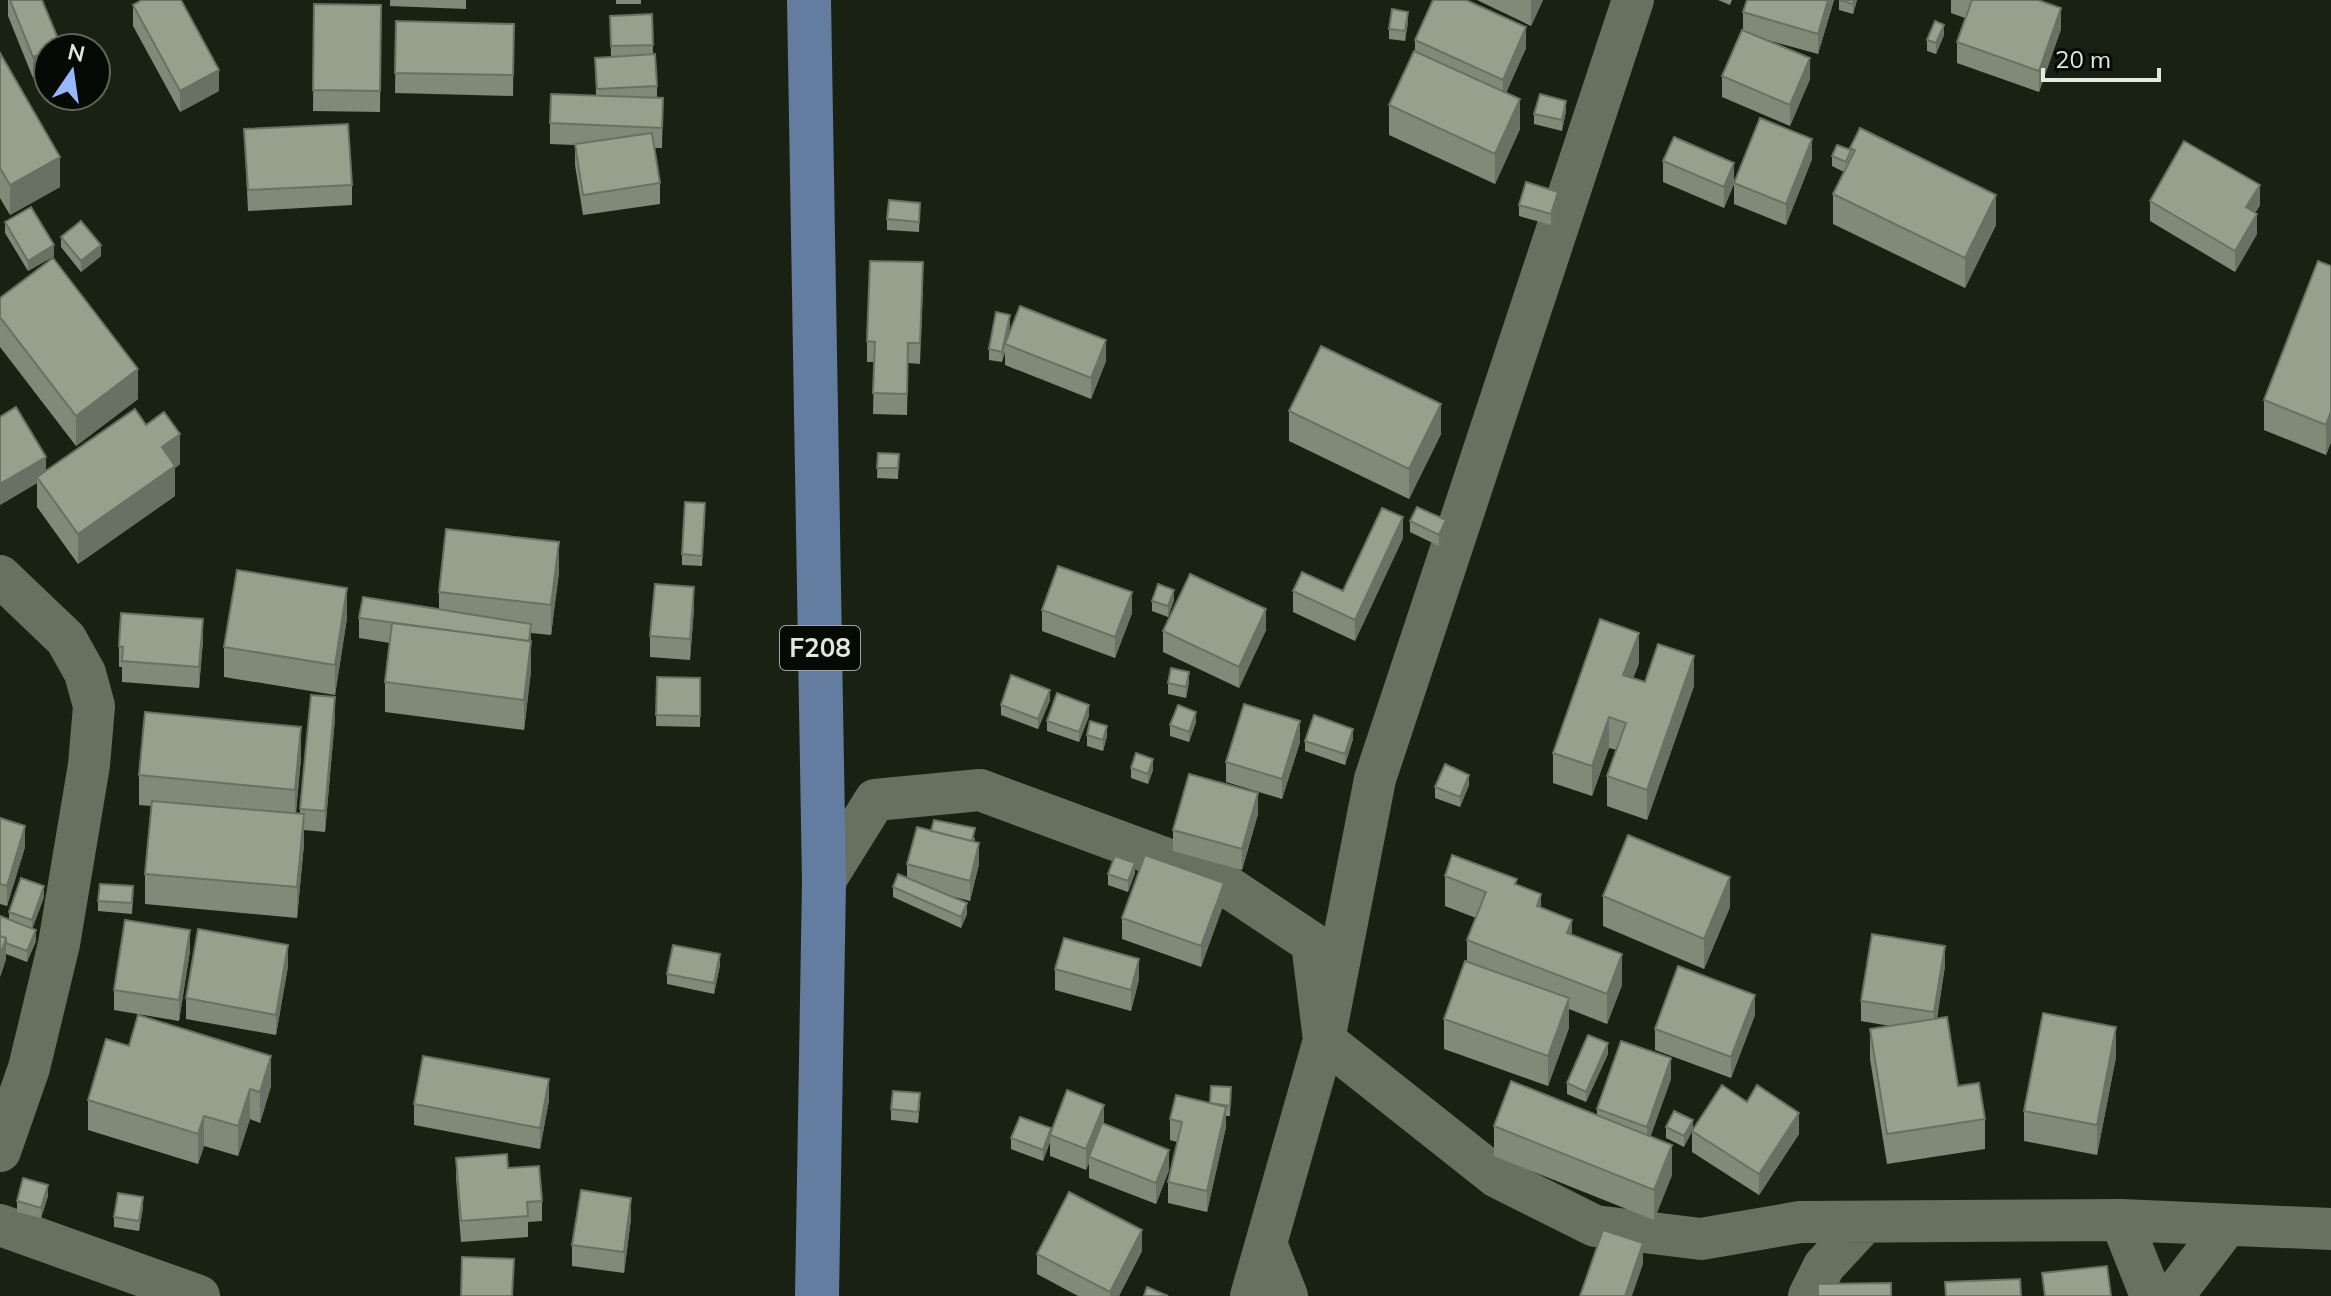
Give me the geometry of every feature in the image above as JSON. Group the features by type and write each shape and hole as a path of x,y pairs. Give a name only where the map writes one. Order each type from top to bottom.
{"main road":[{"name":"F208","path":"809,0 824,882 817,1296"}],"street":[{"path":"1251,1296 1324,1040 1375,779 1633,0"},
{"path":"0,576 66,639 85,673 94,706 89,765 59,944 29,1068 0,1151"},
{"path":"824,882 875,800 980,790 1210,875 1312,943 1324,1040 1497,1177 1595,1226 1701,1239 1800,1222 2121,1220 2331,1229"},
{"path":"2121,1220 2151,1296"},
{"path":"1809,1296 1824,1266 1864,1223"},
{"path":"0,1225 199,1296"},
{"path":"2173,1296 2227,1225"},
{"path":"1267,1246 1287,1296"}],"building":[{"path":"10,0 42,0 55,32 32,32 32,55"},
{"path":"142,0 181,0 219,70 180,91 133,5"},
{"path":"1433,0 1466,0 1526,27 1503,80 1415,40"},
{"path":"1747,0 1828,0 1818,34 1743,12"},
{"path":"1972,0 2038,0 2061,8 2039,71 1957,42"},
{"path":"314,4 381,5 380,91 313,90"},
{"path":"1392,9 1408,12 1405,31 1389,29"},
{"path":"652,14 653,45 611,46 610,16"},
{"path":"396,21 514,24 513,75 395,73"},
{"path":"1935,21 1944,25 1936,43 1927,40"},
{"path":"1742,30 1810,58 1790,105 1722,76"},
{"path":"1414,51 1520,99 1495,154 1389,105"},
{"path":"0,53 60,157 10,185 0,168"},
{"path":"655,54 657,86 597,89 595,58"},
{"path":"551,94 663,98 662,128 550,123"},
{"path":"1540,94 1566,101 1562,120 1534,114"},
{"path":"1760,118 1812,139 1786,204 1734,183"},
{"path":"348,124 352,185 248,190 244,129"},
{"path":"1860,128 1996,195 1965,258 1833,194 1855,150 1850,148"},
{"path":"652,133 660,183 583,195 575,144"},
{"path":"1674,137 1734,163 1724,187 1663,161"},
{"path":"2184,141 2260,185 2246,207 2257,214 2235,251 2150,201"},
{"path":"1837,145 1851,150 1846,162 1832,156"},
{"path":"1526,182 1558,192 1551,214 1519,205"},
{"path":"889,200 920,203 919,222 887,219"},
{"path":"31,207 54,245 28,261 5,222"},
{"path":"81,221 101,245 81,261 61,237"},
{"path":"53,258 138,369 76,416 0,317 0,298"},
{"path":"870,261 923,262 920,343 908,343 907,394 873,393 875,342 867,341"},
{"path":"2318,261 2331,266 2331,411 2326,425 2264,400"},
{"path":"1020,306 1106,340 1091,378 1005,344"},
{"path":"996,312 1010,315 1002,352 989,349"},
{"path":"1321,346 1441,404 1409,469 1289,411"},
{"path":"16,407 46,457 0,484 0,417"},
{"path":"135,409 146,425 164,412 180,434 162,447 175,466 78,534 37,477"},
{"path":"878,453 899,454 898,468 877,468"},
{"path":"685,502 705,503 702,556 682,554"},
{"path":"1417,507 1446,520 1439,535 1410,521"},
{"path":"1382,508 1403,517 1355,620 1293,591 1302,572 1343,591"},
{"path":"446,529 559,542 551,605 439,592"},
{"path":"1058,566 1132,592 1115,637 1042,610"},
{"path":"237,570 347,588 335,665 224,647"},
{"path":"1190,574 1266,609 1239,667 1163,631"},
{"path":"655,584 694,587 690,639 650,636"},
{"path":"1158,584 1174,590 1168,606 1152,601"},
{"path":"363,597 531,624 529,641 359,618"},
{"path":"121,613 203,619 199,667 122,661 123,647 119,646"},
{"path":"1600,619 1639,633 1623,675 1645,682 1658,644 1694,656 1647,790 1607,776 1626,723 1609,717 1592,766 1553,753"},
{"path":"392,623 531,641 524,700 385,682"},
{"path":"1171,668 1189,672 1186,687 1168,683"},
{"path":"1011,675 1050,690 1038,719 1001,705"},
{"path":"657,677 700,678 700,716 656,715"},
{"path":"1057,693 1089,705 1079,732 1047,721"},
{"path":"311,695 335,697 325,811 300,809"},
{"path":"1244,704 1300,721 1282,779 1226,762"},
{"path":"1178,705 1196,712 1189,732 1170,725"},
{"path":"145,712 301,727 295,790 139,775"},
{"path":"1314,715 1353,729 1345,754 1305,741"},
{"path":"1090,721 1107,726 1103,740 1087,735"},
{"path":"1136,753 1153,759 1148,774 1131,768"},
{"path":"1445,764 1469,775 1460,797 1435,787"},
{"path":"1189,774 1258,793 1242,849 1173,830"},
{"path":"152,801 304,814 297,887 145,874"},
{"path":"0,818 25,826 7,886 0,884"},
{"path":"934,820 975,828 972,841 931,831"},
{"path":"917,827 979,843 970,881 907,864"},
{"path":"1628,835 1730,877 1704,939 1603,896"},
{"path":"1145,855 1224,883 1201,946 1122,918"},
{"path":"1452,855 1517,879 1515,884 1541,894 1537,906 1572,920 1567,933 1622,954 1607,994 1467,940 1486,892 1445,876"},
{"path":"1115,856 1135,863 1128,881 1108,874"},
{"path":"898,874 967,903 961,917 893,887"},
{"path":"21,878 44,886 32,920 9,912"},
{"path":"100,884 133,886 132,903 98,901"},
{"path":"0,916 36,930 27,951 6,943 6,938 0,936"},
{"path":"125,920 190,930 179,1000 114,990"},
{"path":"198,929 288,945 276,1015 186,998"},
{"path":"1872,934 1945,946 1934,1012 1861,1001"},
{"path":"0,936 6,938 0,956"},
{"path":"1064,938 1139,959 1131,990 1055,969"},
{"path":"673,945 720,954 714,983 667,974"},
{"path":"1465,961 1569,998 1548,1056 1444,1019"},
{"path":"1678,966 1755,995 1731,1057 1655,1029"},
{"path":"2043,1013 2116,1027 2097,1125 2024,1111"},
{"path":"138,1015 271,1056 260,1092 250,1089 238,1126 204,1116 198,1134 88,1100 106,1039 129,1046"},
{"path":"1947,1017 1958,1086 1979,1083 1985,1119 1887,1134 1870,1029"},
{"path":"1588,1035 1608,1043 1586,1092 1567,1083"},
{"path":"1621,1041 1671,1058 1647,1127 1597,1109"},
{"path":"423,1056 549,1079 540,1128 414,1104"},
{"path":"1511,1081 1672,1145 1654,1190 1494,1126"},
{"path":"1722,1085 1747,1102 1757,1085 1799,1113 1759,1174 1692,1131"},
{"path":"1211,1086 1231,1087 1230,1106 1210,1103"},
{"path":"1067,1090 1104,1105 1086,1149 1050,1135"},
{"path":"893,1091 920,1093 918,1112 891,1109"},
{"path":"1176,1095 1226,1107 1207,1191 1168,1182 1182,1122 1170,1119"},
{"path":"1674,1111 1693,1120 1684,1136 1666,1127"},
{"path":"1020,1117 1051,1128 1043,1150 1011,1138"},
{"path":"1102,1123 1169,1150 1156,1183 1089,1157"},
{"path":"507,1154 508,1168 539,1166 542,1201 527,1202 528,1216 461,1221 456,1158"},
{"path":"23,1178 48,1185 41,1208 17,1201"},
{"path":"581,1190 631,1198 624,1252 572,1245"},
{"path":"1069,1192 1142,1230 1110,1292 1037,1254"},
{"path":"118,1193 143,1197 139,1221 114,1217"},
{"path":"1603,1230 1643,1243 1625,1296 1580,1296"},
{"path":"462,1257 514,1259 512,1296 461,1296"},
{"path":"2107,1266 2111,1296 2045,1296 2042,1273"},
{"path":"2020,1279 2021,1296 1946,1296 1945,1282"},
{"path":"1891,1283 1891,1296 1818,1296 1818,1284"},
{"path":"1147,1287 1168,1296 1144,1296"}]}
